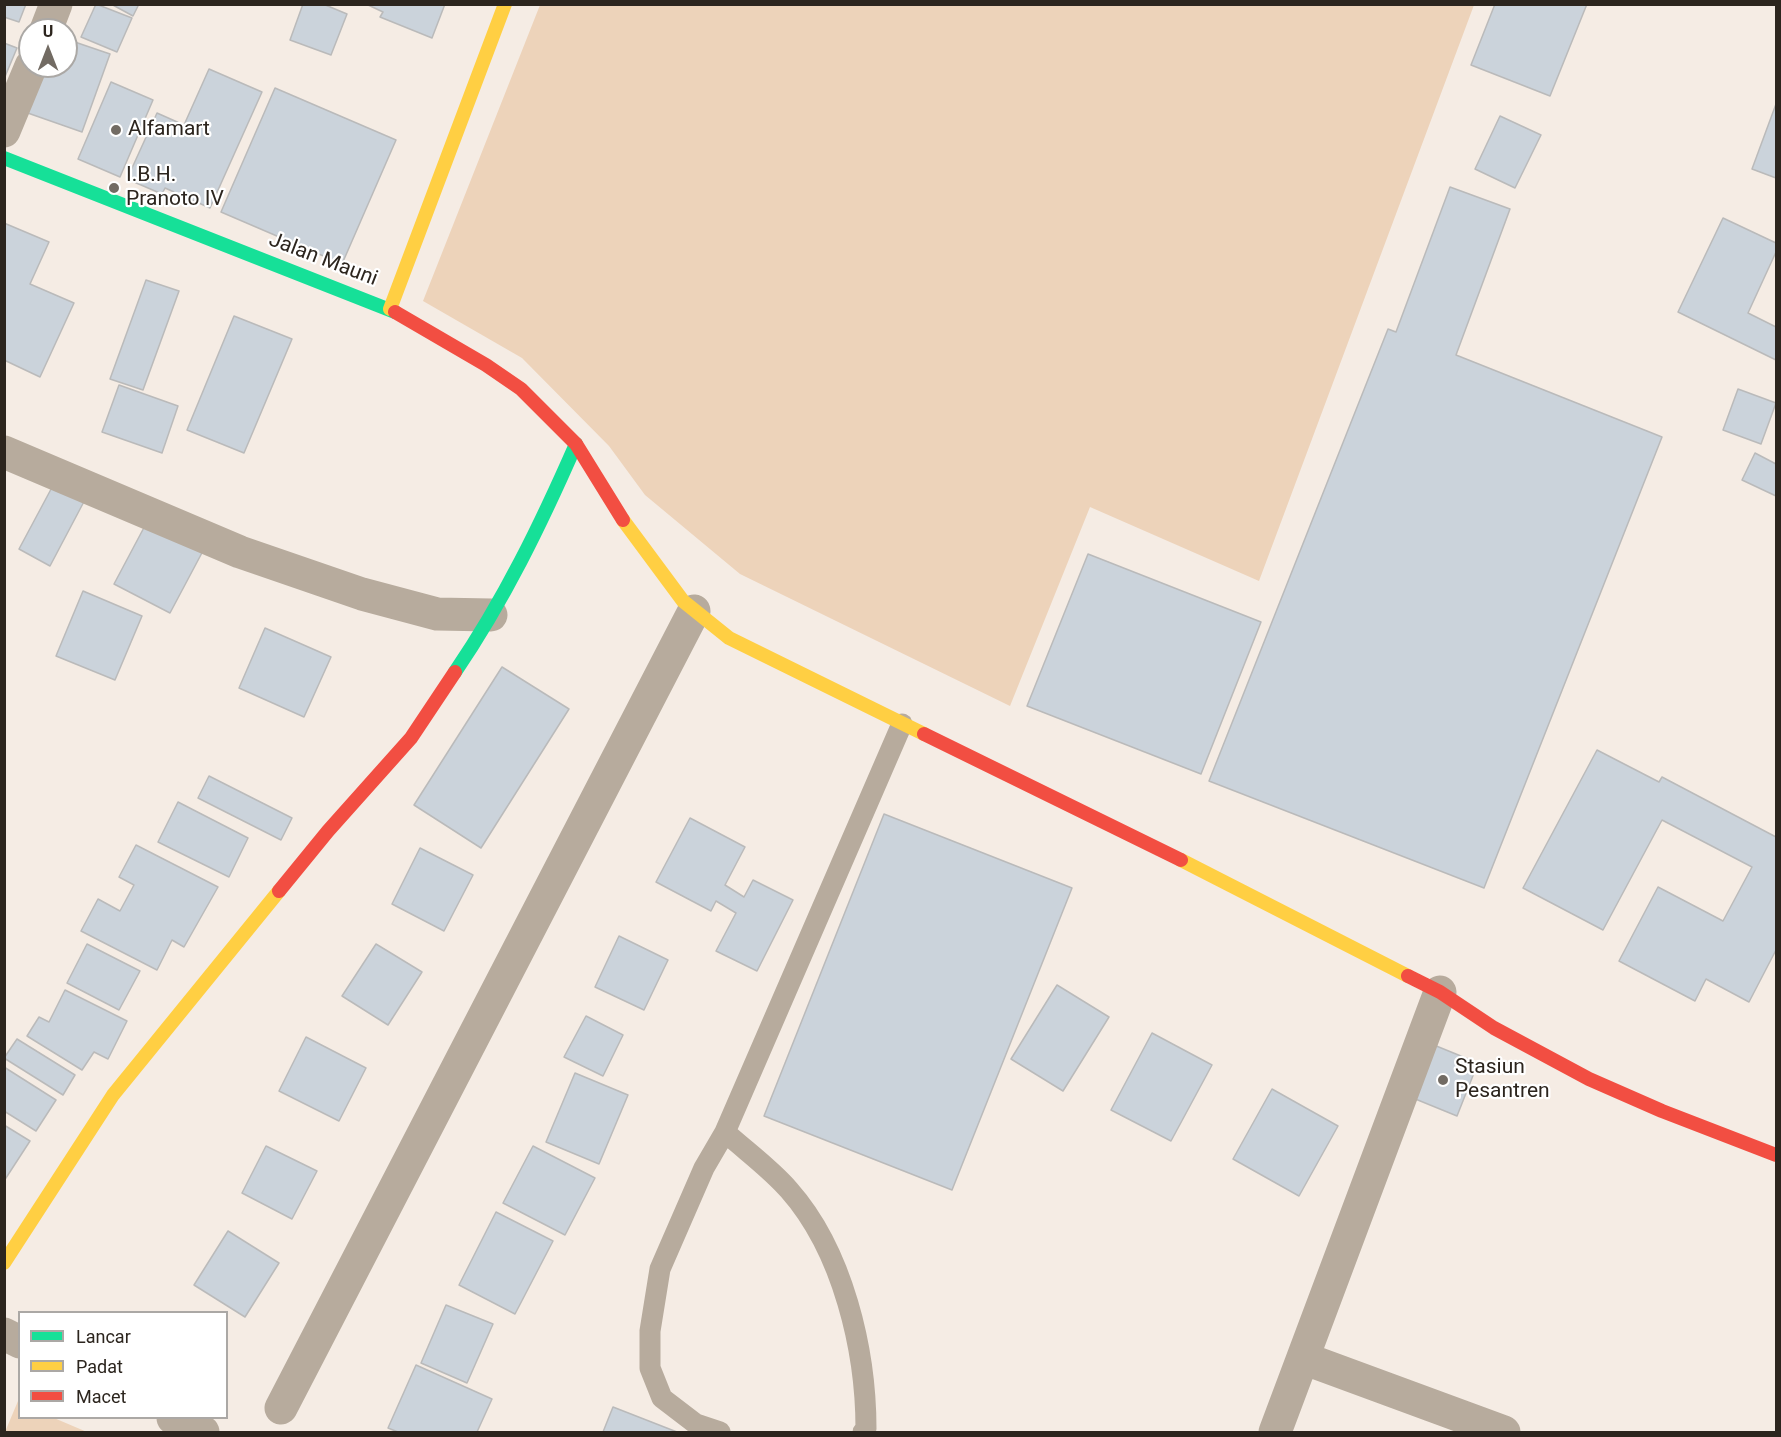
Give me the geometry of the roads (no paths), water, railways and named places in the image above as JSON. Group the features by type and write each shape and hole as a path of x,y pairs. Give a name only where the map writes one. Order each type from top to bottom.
{"main road":[{"name":"Jalan Mauni","path":"4,158 390,309 505,4"},
{"path":"390,309 521,389 576,444 657,568 694,611 729,638 1115,827 1440,992 1494,1028 1589,1079 1684,1120 1776,1155"},
{"path":"4,1263 113,1095 328,831 411,738 491,615 532,543 576,444"}],"street":[{"path":"4,132 26,78"},
{"path":"4,452 240,552 362,594 437,614 491,615"},
{"path":"280,1408 694,611"},
{"path":"1275,1432 1440,992"},
{"path":"4,1334 18,1341"},
{"path":"1303,1358 1504,1432"},
{"path":"174,1419 203,1432"}],"lane":[{"path":"720,1432 696,1424 662,1398 650,1368 650,1331 660,1269 704,1168 725,1132 902,724"},
{"path":"725,1132 790,1190 818,1232 836,1273 859,1339 866,1394 866,1429 863,1432"}],"place":[{"name":"Alfamart","path":"116,130"},
{"name":"I.B.H. Pranoto IV","path":"114,188"},
{"name":"Stasiun Pesantren","path":"1443,1080"}]}
